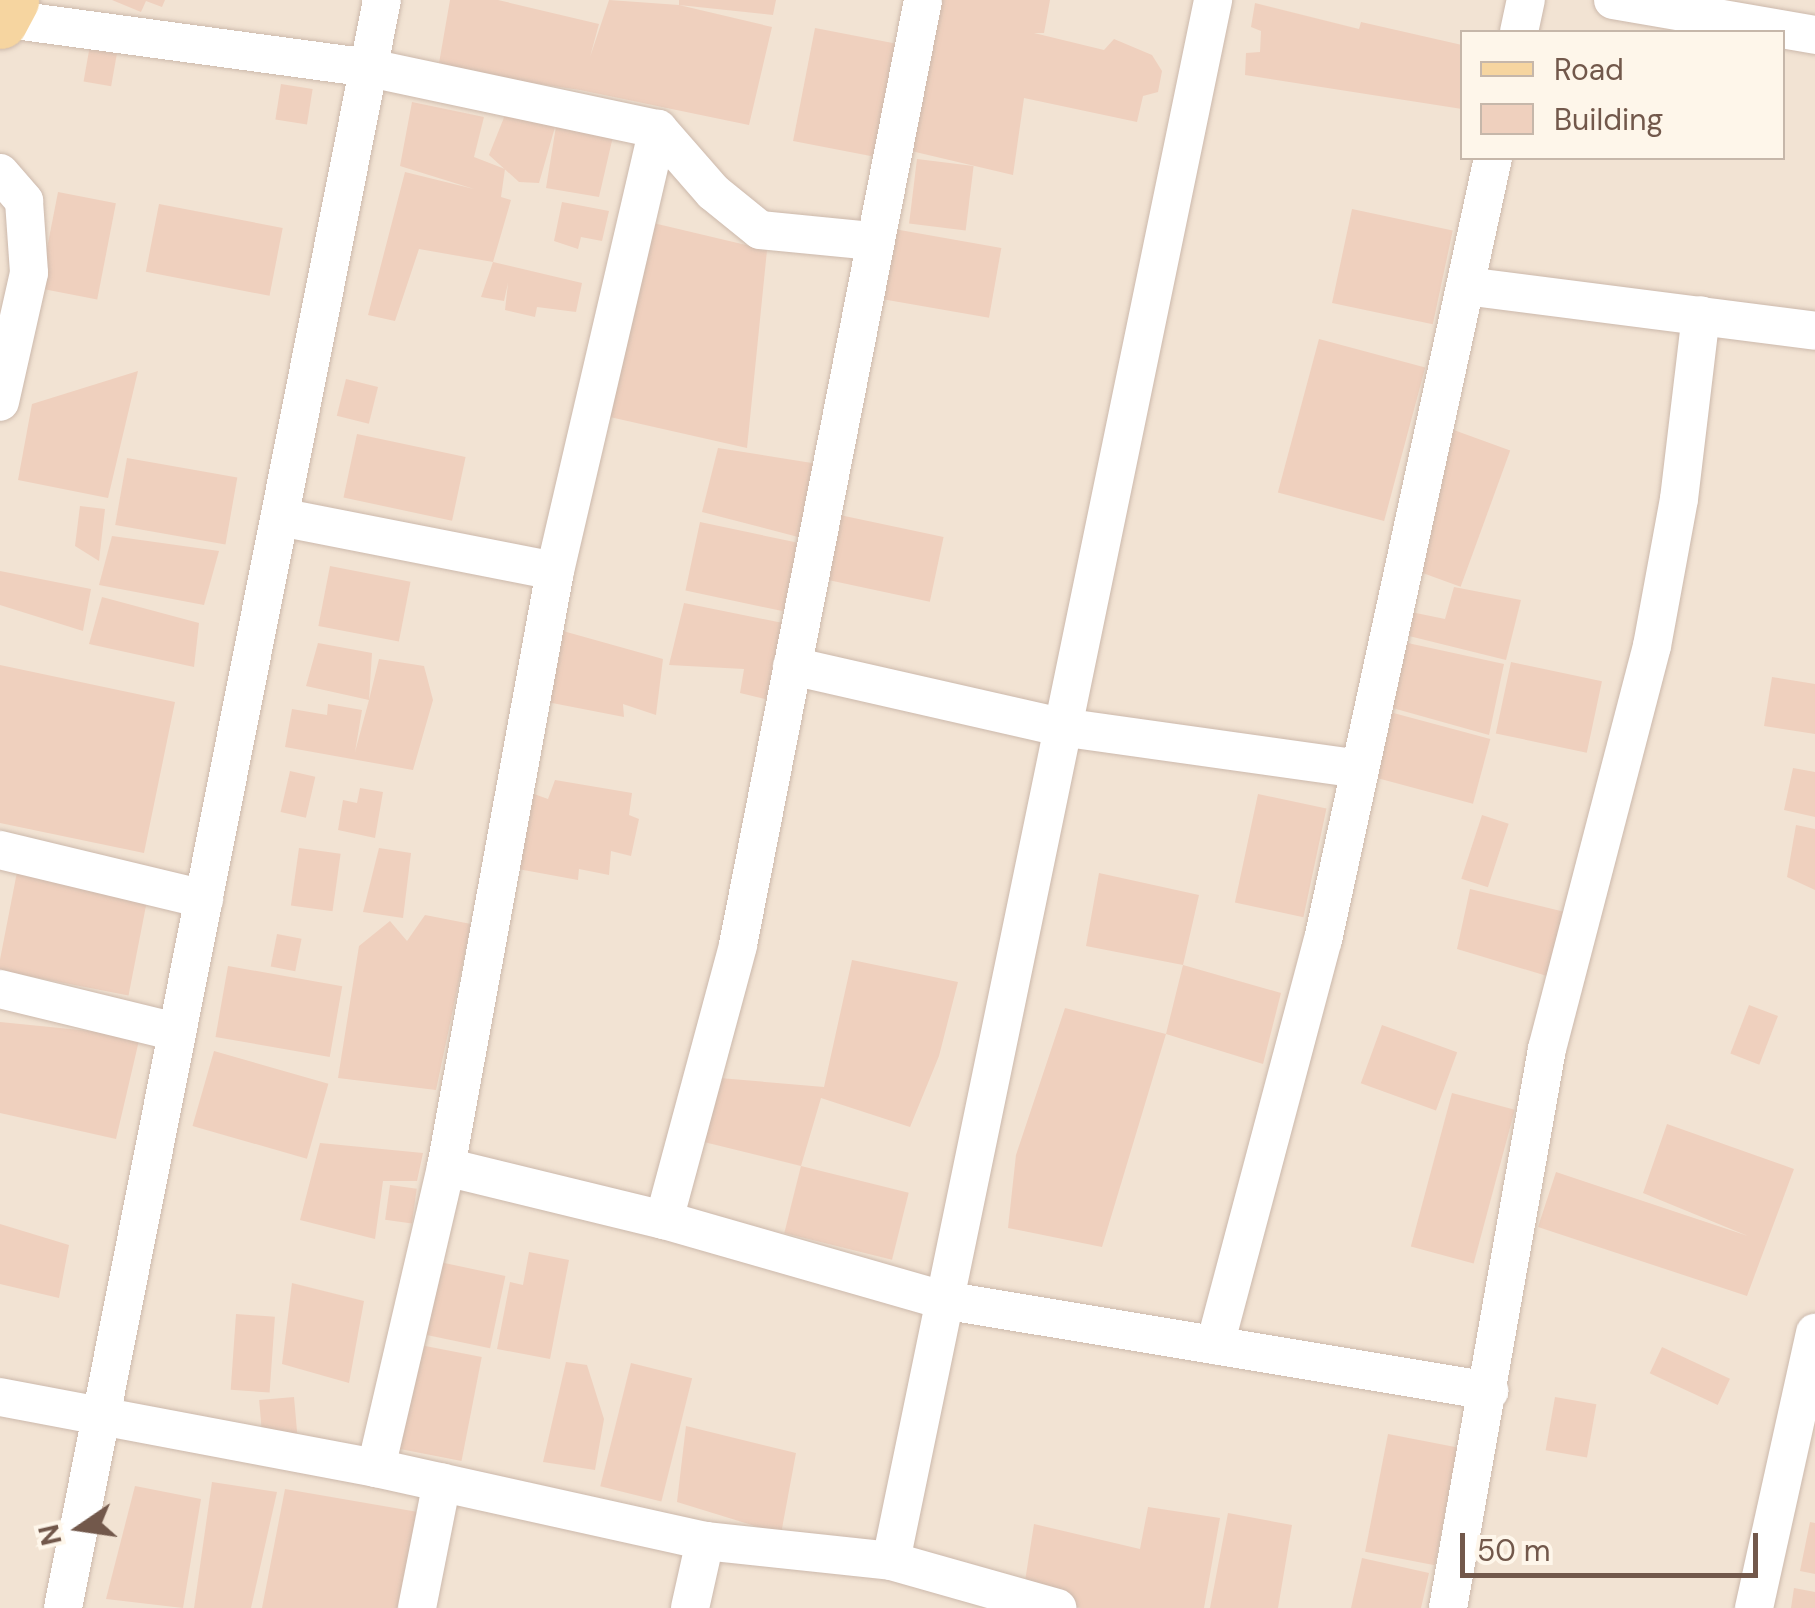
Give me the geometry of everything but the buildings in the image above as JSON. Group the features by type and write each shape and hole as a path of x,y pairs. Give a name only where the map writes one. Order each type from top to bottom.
{"main road":[{"path":"0,19 11,0"}],"street":[{"path":"63,1608 382,0"},
{"path":"664,1220 738,945 865,316 873,241 923,0"},
{"path":"890,1562 1213,0"},
{"path":"1519,30 1526,0"},
{"path":"1613,0 1815,35"},
{"path":"0,19 370,68 658,130 713,192 760,230 873,241"},
{"path":"376,1468 446,1167 555,571 658,130"},
{"path":"1215,1344 1323,940 1493,160"},
{"path":"0,173 24,202 29,273 0,402"},
{"path":"1466,286 1815,331"},
{"path":"1448,1608 1547,1049 1652,646 1701,316"},
{"path":"280,517 555,571"},
{"path":"792,666 1062,727 1358,770"},
{"path":"0,850 204,899"},
{"path":"0,990 177,1032"},
{"path":"446,1167 664,1220 943,1300 1489,1391"},
{"path":"1754,1608 1815,1334"},
{"path":"0,1397 98,1420 376,1468 705,1542 890,1562 1057,1608"},
{"path":"416,1608 442,1482"},
{"path":"690,1608 705,1542"}],"shaded area":[{"path":"0,0 1815,0 1815,1608 0,1608"}]}
